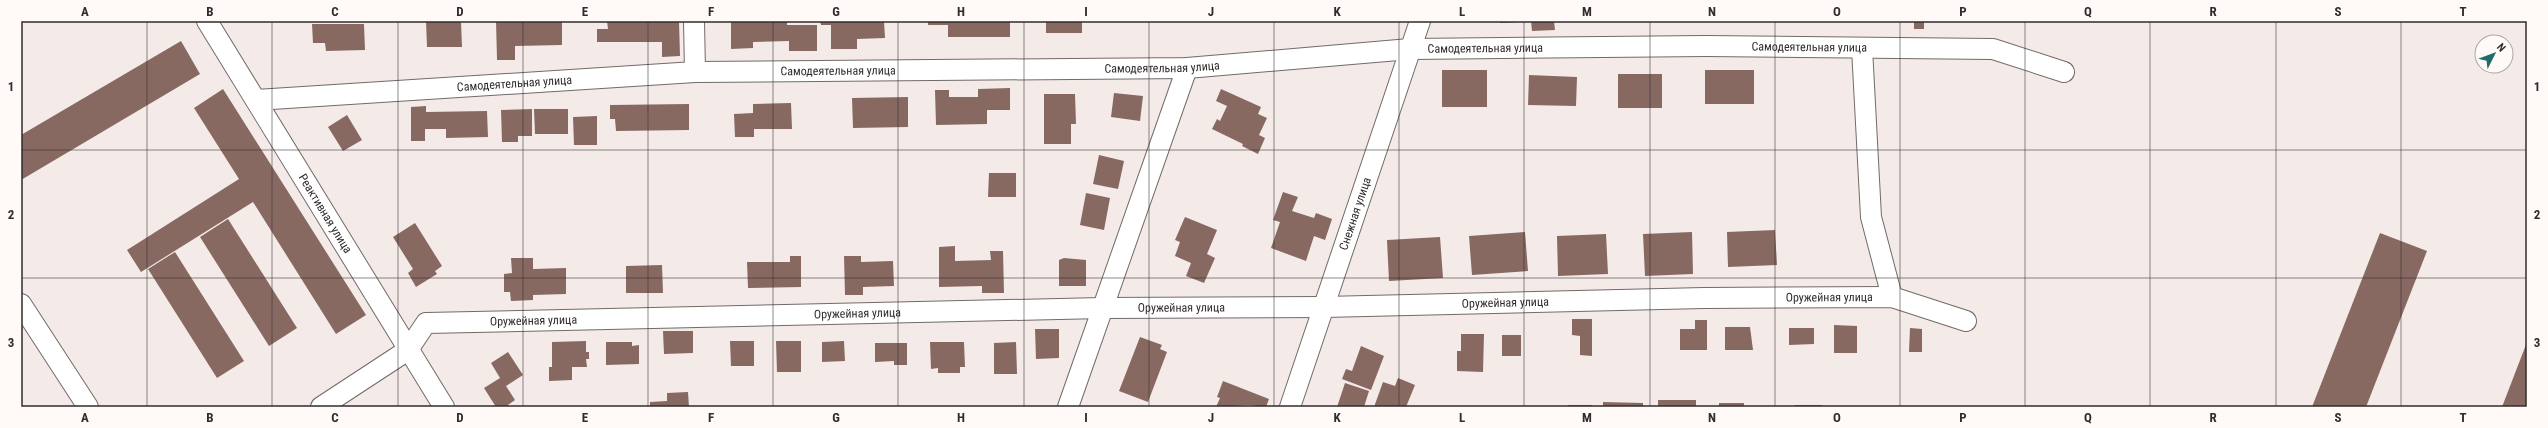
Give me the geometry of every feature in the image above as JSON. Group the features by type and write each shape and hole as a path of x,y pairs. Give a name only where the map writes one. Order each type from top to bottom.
{"street":[{"name":"Реактивная улица","path":"207,21 444,407"},
{"path":"694,21 695,72"},
{"name":"Снежная улица","path":"1290,407 1420,21"},
{"name":"Самодеятельная улица","path":"256,100 695,72 1187,68 1410,49 1706,46 1993,49 2064,72"},
{"path":"1862,48 1871,217 1892,297"},
{"path":"1068,407 1187,68"},
{"name":"Оружейная улица","path":"408,350 426,323 1102,308 1324,307 1704,298 1892,297 1966,321"},
{"path":"21,304 88,407"},
{"path":"321,407 408,350"}],"building":[{"path":"426,21 461,21 462,47 427,47"},
{"path":"496,21 562,21 562,45 515,46 515,60 497,60"},
{"path":"607,21 679,21 680,56 662,57 662,42 597,42 597,29 608,29"},
{"path":"731,21 787,21 787,25 817,25 817,51 789,51 789,41 753,42 753,48 731,49"},
{"path":"820,21 884,21 885,38 857,39 857,49 831,49 831,25 821,25"},
{"path":"928,21 1010,21 1010,37 948,37 948,25 928,25"},
{"path":"1046,21 1082,21 1082,33 1046,33"},
{"path":"1500,21 1518,21 1518,22 1500,23"},
{"path":"1531,21 1554,21 1555,30 1532,31"},
{"path":"1914,21 1924,21 1924,29 1914,29"},
{"path":"312,24 364,24 365,50 326,51 325,43 313,43"},
{"path":"181,41 200,74 21,180 21,135"},
{"path":"1442,70 1487,70 1487,107 1442,107"},
{"path":"1705,70 1754,70 1754,104 1705,104"},
{"path":"1618,74 1662,74 1662,108 1618,108"},
{"path":"1529,75 1577,77 1576,106 1528,105"},
{"path":"1010,88 1010,110 987,110 987,124 936,125 935,90 949,90 949,97 978,97 978,89"},
{"path":"223,89 366,315 336,334 253,202 141,272 127,250 239,179 194,108"},
{"path":"1221,89 1261,107 1258,114 1267,118 1259,135 1265,138 1258,154 1242,146 1243,144 1212,129 1217,119 1220,121 1227,106 1216,101"},
{"path":"1114,93 1143,96 1140,121 1111,117"},
{"path":"1044,94 1075,94 1076,124 1071,124 1071,144 1044,144"},
{"path":"908,97 908,127 853,128 852,98"},
{"path":"791,103 792,129 754,129 754,137 735,137 734,114 753,113 753,104"},
{"path":"689,104 689,130 616,131 615,119 610,119 610,105"},
{"path":"426,106 426,112 487,111 488,137 446,138 446,129 425,129 425,141 411,141 411,107"},
{"path":"532,109 532,136 518,136 518,142 502,142 501,110"},
{"path":"534,109 568,109 568,134 535,134"},
{"path":"347,115 362,140 343,151 328,127"},
{"path":"597,116 597,145 574,145 573,117"},
{"path":"1099,155 1124,161 1118,189 1093,184"},
{"path":"989,173 1016,173 1016,197 988,197"},
{"path":"1283,192 1298,197 1292,211 1314,218 1316,213 1332,219 1325,240 1314,236 1306,261 1271,248 1280,222 1273,220"},
{"path":"1086,193 1110,198 1104,230 1080,225"},
{"path":"1185,217 1217,230 1207,254 1215,258 1204,283 1186,276 1191,263 1175,256 1180,242 1175,240"},
{"path":"228,219 297,328 269,346 200,237"},
{"path":"415,223 442,266 435,271 437,274 416,287 408,273 413,269 393,237"},
{"path":"1775,230 1777,265 1728,267 1727,232"},
{"path":"1525,232 1528,271 1472,275 1469,236"},
{"path":"1692,232 1693,274 1645,276 1643,234"},
{"path":"2380,233 2427,251 2366,407 2312,407"},
{"path":"1606,234 1608,274 1558,276 1557,236"},
{"path":"1440,237 1443,278 1389,281 1387,240"},
{"path":"955,246 955,261 991,260 990,251 1003,251 1004,293 982,293 982,286 939,287 939,247"},
{"path":"175,252 244,361 217,378 148,269"},
{"path":"790,256 801,256 801,287 748,288 747,262 790,262"},
{"path":"844,256 861,256 861,262 893,261 894,286 863,287 863,295 845,295"},
{"path":"511,258 533,258 533,269 566,268 566,294 533,295 533,300 511,301 510,292 504,292 504,274 512,273"},
{"path":"1064,258 1086,260 1086,286 1059,286 1059,260"},
{"path":"662,265 663,293 626,293 626,266"},
{"path":"1572,319 1592,319 1592,356 1580,355 1580,336 1572,335"},
{"path":"1695,320 1707,320 1707,350 1680,350 1680,329 1695,329"},
{"path":"1834,325 1857,326 1857,353 1834,353"},
{"path":"1725,327 1750,327 1753,350 1725,350"},
{"path":"1789,328 1814,328 1814,344 1789,345"},
{"path":"1910,328 1922,329 1922,352 1909,352"},
{"path":"1035,329 1059,329 1059,358 1036,359"},
{"path":"663,331 693,331 693,353 664,354"},
{"path":"1461,334 1484,334 1483,372 1457,371 1457,351 1461,351"},
{"path":"1502,335 1521,335 1521,356 1502,356"},
{"path":"1140,337 1162,345 1160,349 1167,352 1148,402 1119,391"},
{"path":"586,341 586,352 589,352 589,359 586,359 587,367 572,367 572,380 549,381 549,367 552,367 552,342"},
{"path":"730,341 754,341 754,366 731,366"},
{"path":"776,341 801,341 801,372 777,372"},
{"path":"844,341 845,361 822,362 822,342"},
{"path":"606,342 632,342 632,346 639,345 639,364 606,365"},
{"path":"930,342 964,342 965,367 960,367 960,373 938,373 938,368 931,369"},
{"path":"1016,342 1017,374 994,374 994,343"},
{"path":"2527,342 2527,407 2502,407"},
{"path":"875,343 907,343 907,365 894,365 894,361 875,362"},
{"path":"1361,346 1384,356 1371,390 1342,379 1346,369 1352,371"},
{"path":"508,352 523,375 506,386 515,400 508,405 509,407 496,407 484,388 500,378 491,363"},
{"path":"1398,378 1415,385 1406,407 1374,407 1383,382 1395,386"},
{"path":"1223,381 1269,399 1266,407 1249,405 1216,407 1220,398 1217,397"},
{"path":"1345,383 1369,391 1364,407 1337,407"},
{"path":"688,392 689,407 650,407 650,402 667,401 667,393"},
{"path":"1658,400 1696,400 1696,407 1658,407"},
{"path":"1603,402 1643,403 1643,407 1603,407"},
{"path":"1719,403 1744,403 1744,407 1719,407"},
{"path":"1568,405 1592,405 1592,407 1568,407"},
{"path":"1795,405 1822,405 1822,407 1795,407"}]}
